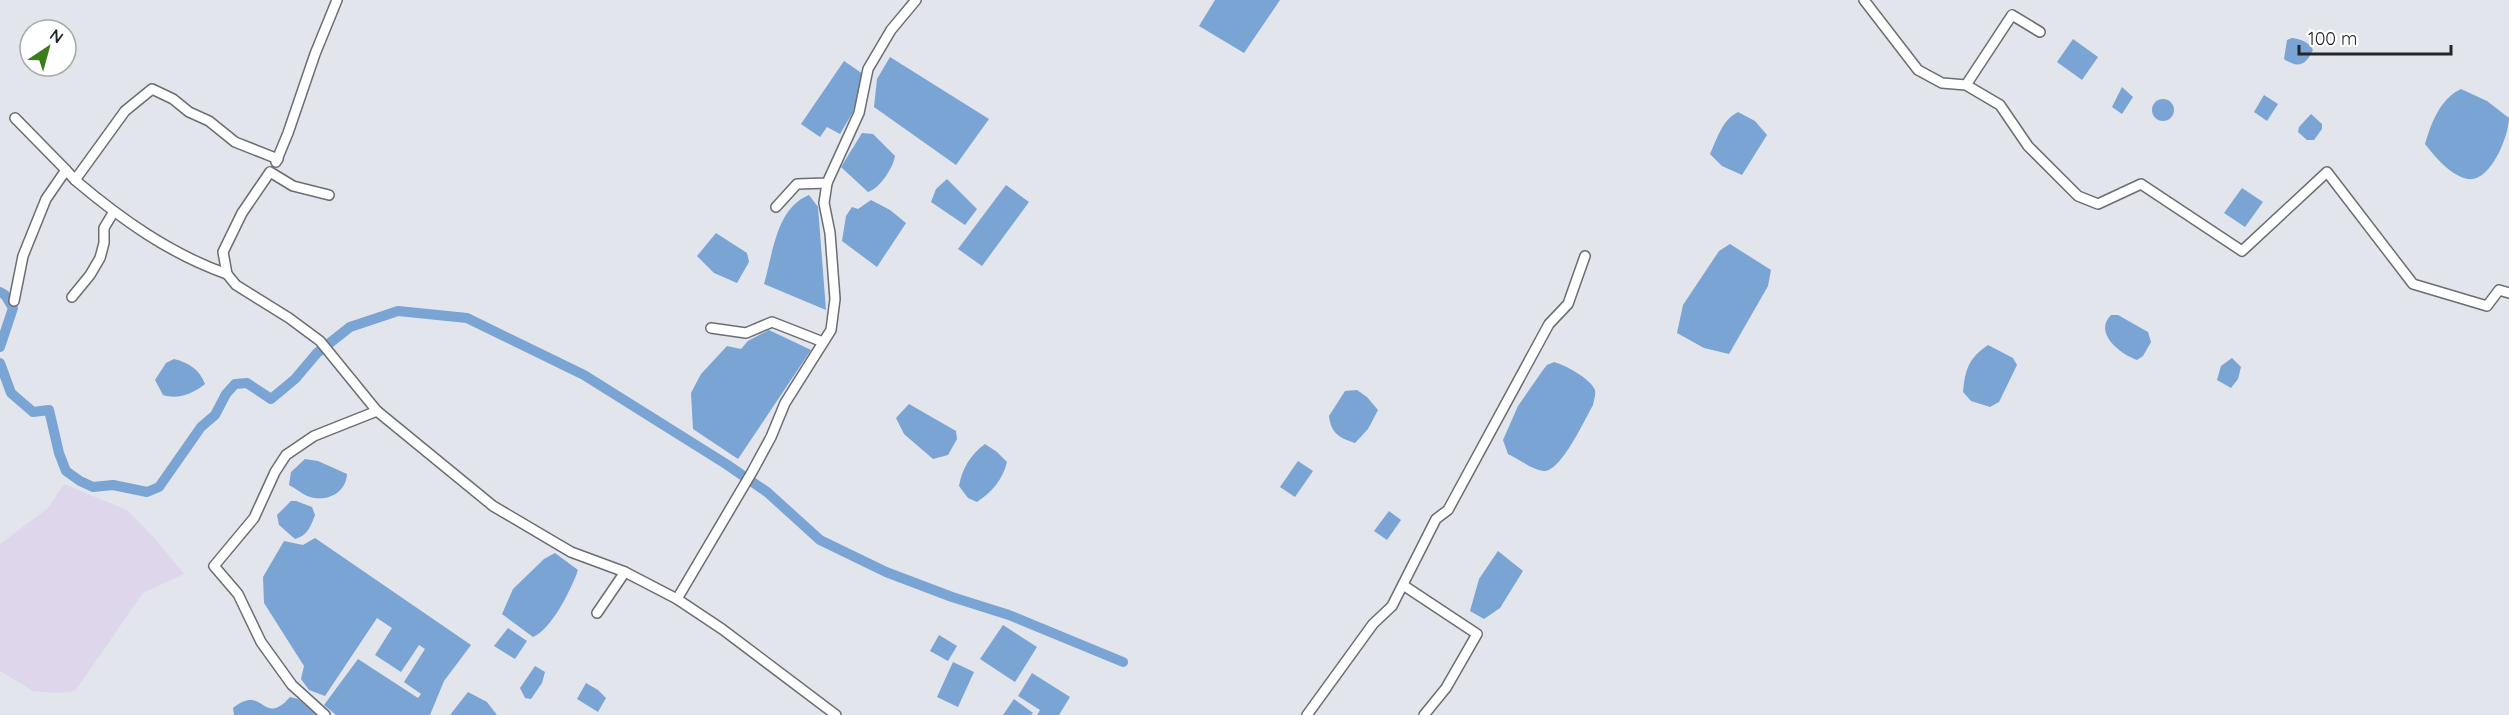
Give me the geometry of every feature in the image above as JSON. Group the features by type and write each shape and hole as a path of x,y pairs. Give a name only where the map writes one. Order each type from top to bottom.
{"street":[{"path":"337,0 315,54 278,159 242,213 223,252 227,274 236,285 321,341 377,411 493,506 571,552 625,572 677,599 722,629 836,715"},
{"path":"677,599 752,472 771,437 785,403 831,330 835,299 830,232 824,203 827,183 860,113 868,69 891,30 916,0"},
{"path":"1864,0 1918,70 1942,83 1966,85 2000,105 2028,146 2078,196 2098,204 2141,184 2242,251 2327,172 2413,284 2487,306 2499,290 2509,293"},
{"path":"1966,85 2012,15 2040,32"},
{"path":"75,180 125,111 152,89 173,99 189,112 209,121 235,142 278,159"},
{"path":"15,118 75,180 113,213 196,263 227,274"},
{"path":"14,301 23,256 46,199 66,170"},
{"path":"270,172 293,186 329,195"},
{"path":"776,207 797,184 827,183"},
{"path":"72,297 100,258 104,243 104,228 113,213"},
{"path":"1307,715 1372,624 1392,606 1436,519 1448,510 1549,324 1568,304 1585,256"},
{"path":"711,328 746,333 772,322 823,342"},
{"path":"325,715 292,685 261,642 238,594 214,566 254,518 275,472 286,455 314,436 377,411"},
{"path":"597,613 625,572"},
{"path":"1403,585 1477,634 1446,688 1424,715"}],"shaded area":[{"path":"64,484 127,510 184,574 143,593 75,691 57,693 33,691 0,671 0,544 48,508"}],"water":[{"path":"1215,0 1280,0 1244,53 1199,26"},
{"path":"2292,38 2304,41 2313,50 2301,64 2293,64 2284,59 2287,40"},
{"path":"2073,39 2098,57 2082,80 2057,62"},
{"path":"890,57 989,119 956,165 874,107 877,79"},
{"path":"844,61 863,74 853,112 840,134 827,127 820,137 801,124"},
{"path":"2122,87 2133,97 2122,114 2112,107"},
{"path":"2461,89 2487,101 2509,118 2502,146 2491,166 2476,178 2468,179 2450,170 2425,144 2433,120 2442,105"},
{"path":"2264,95 2278,104 2267,121 2254,112"},
{"path":"2163,99 2173,106 2174,110 2167,120 2163,121 2153,114 2152,110 2159,100"},
{"path":"1738,112 1755,121 1767,135 1742,175 1722,166 1710,154 1724,125 1732,115"},
{"path":"2311,114 2322,124 2322,129 2314,140 2307,140 2298,132 2299,127"},
{"path":"862,133 873,134 895,156 885,177 873,190 868,192 841,167"},
{"path":"947,179 977,209 965,225 931,202 936,189"},
{"path":"1006,185 1029,202 982,266 958,249"},
{"path":"2242,188 2263,202 2245,227 2224,213"},
{"path":"809,195 818,207 826,310 764,284 773,246 783,221 798,201"},
{"path":"871,200 890,210 906,223 877,267 842,241 846,216 852,207 858,209"},
{"path":"716,233 747,253 749,262 737,283 714,273 697,256"},
{"path":"1730,244 1771,270 1768,286 1729,354 1704,348 1677,333 1683,305 1719,251"},
{"path":"2111,315 2118,315 2148,332 2151,342 2143,356 2137,360 2130,357 2111,342 2105,329 2106,322"},
{"path":"769,330 811,350 738,459 693,429 691,393 701,374 727,346 741,349 748,341"},
{"path":"1988,345 2013,358 2017,365 1999,402 1990,407 1971,401 1963,392 1969,365 1976,355"},
{"path":"2232,358 2241,367 2238,379 2231,388 2217,380 2221,366"},
{"path":"174,359 193,367 205,384 186,395 174,397 163,395 155,380 166,363"},
{"path":"1554,362 1571,369 1588,381 1595,390 1595,396 1593,405 1564,455 1550,470 1543,471 1508,454 1503,440 1518,406 1547,365"},
{"path":"1357,390 1367,397 1378,410 1368,429 1355,443 1344,439 1334,431 1329,416 1345,391"},
{"path":"909,404 956,431 957,439 948,455 933,459 904,434 896,418"},
{"path":"985,444 1007,462 996,485 977,502 968,498 959,486 968,463"},
{"path":"305,459 318,461 347,474 346,481 339,492 327,497 314,498 289,485 291,472"},
{"path":"1298,461 1313,471 1295,497 1280,487"},
{"path":"291,501 312,507 315,515 306,533 295,539 279,525 277,515"},
{"path":"1389,511 1401,520 1387,540 1374,531"},
{"path":"315,538 471,645 444,681 430,715 336,715 324,705 358,659 418,698 421,694 404,682 425,649 419,645 401,672 375,655 392,628 377,618 325,696 309,690 301,679 304,666 264,603 263,577 284,541 303,545"},
{"path":"1498,551 1523,571 1500,608 1484,619 1470,611 1479,579"},
{"path":"555,553 578,570 554,617 540,633 533,637 502,614 513,589 544,559"},
{"path":"1003,625 1037,647 1015,682 980,659"},
{"path":"508,628 527,641 515,659 494,646"},
{"path":"939,635 957,646 948,661 930,651"},
{"path":"953,662 974,672 958,707 937,697"},
{"path":"535,666 545,672 542,683 531,699 525,698 520,688"},
{"path":"1032,673 1070,697 1059,715 1037,715 1040,710 1018,696"},
{"path":"586,683 606,698 598,712 577,699"},
{"path":"468,692 487,702 497,715 450,715"},
{"path":"290,697 298,699 318,715 234,715 233,708 242,702 249,700 273,708 282,705"},
{"path":"1014,699 1033,713 1031,715 1003,715"}],"waterway":[{"path":"0,292 5,295 13,308 0,347"},
{"path":"0,363 11,393 33,412 49,410 59,453 66,471 93,487 113,485 147,492 159,487 201,427 215,415 226,394 235,384 247,383 271,399 295,379 317,353 350,327 398,311 467,318 584,375 726,464 767,492 820,540 886,572 952,597 1009,615 1123,662"}]}
